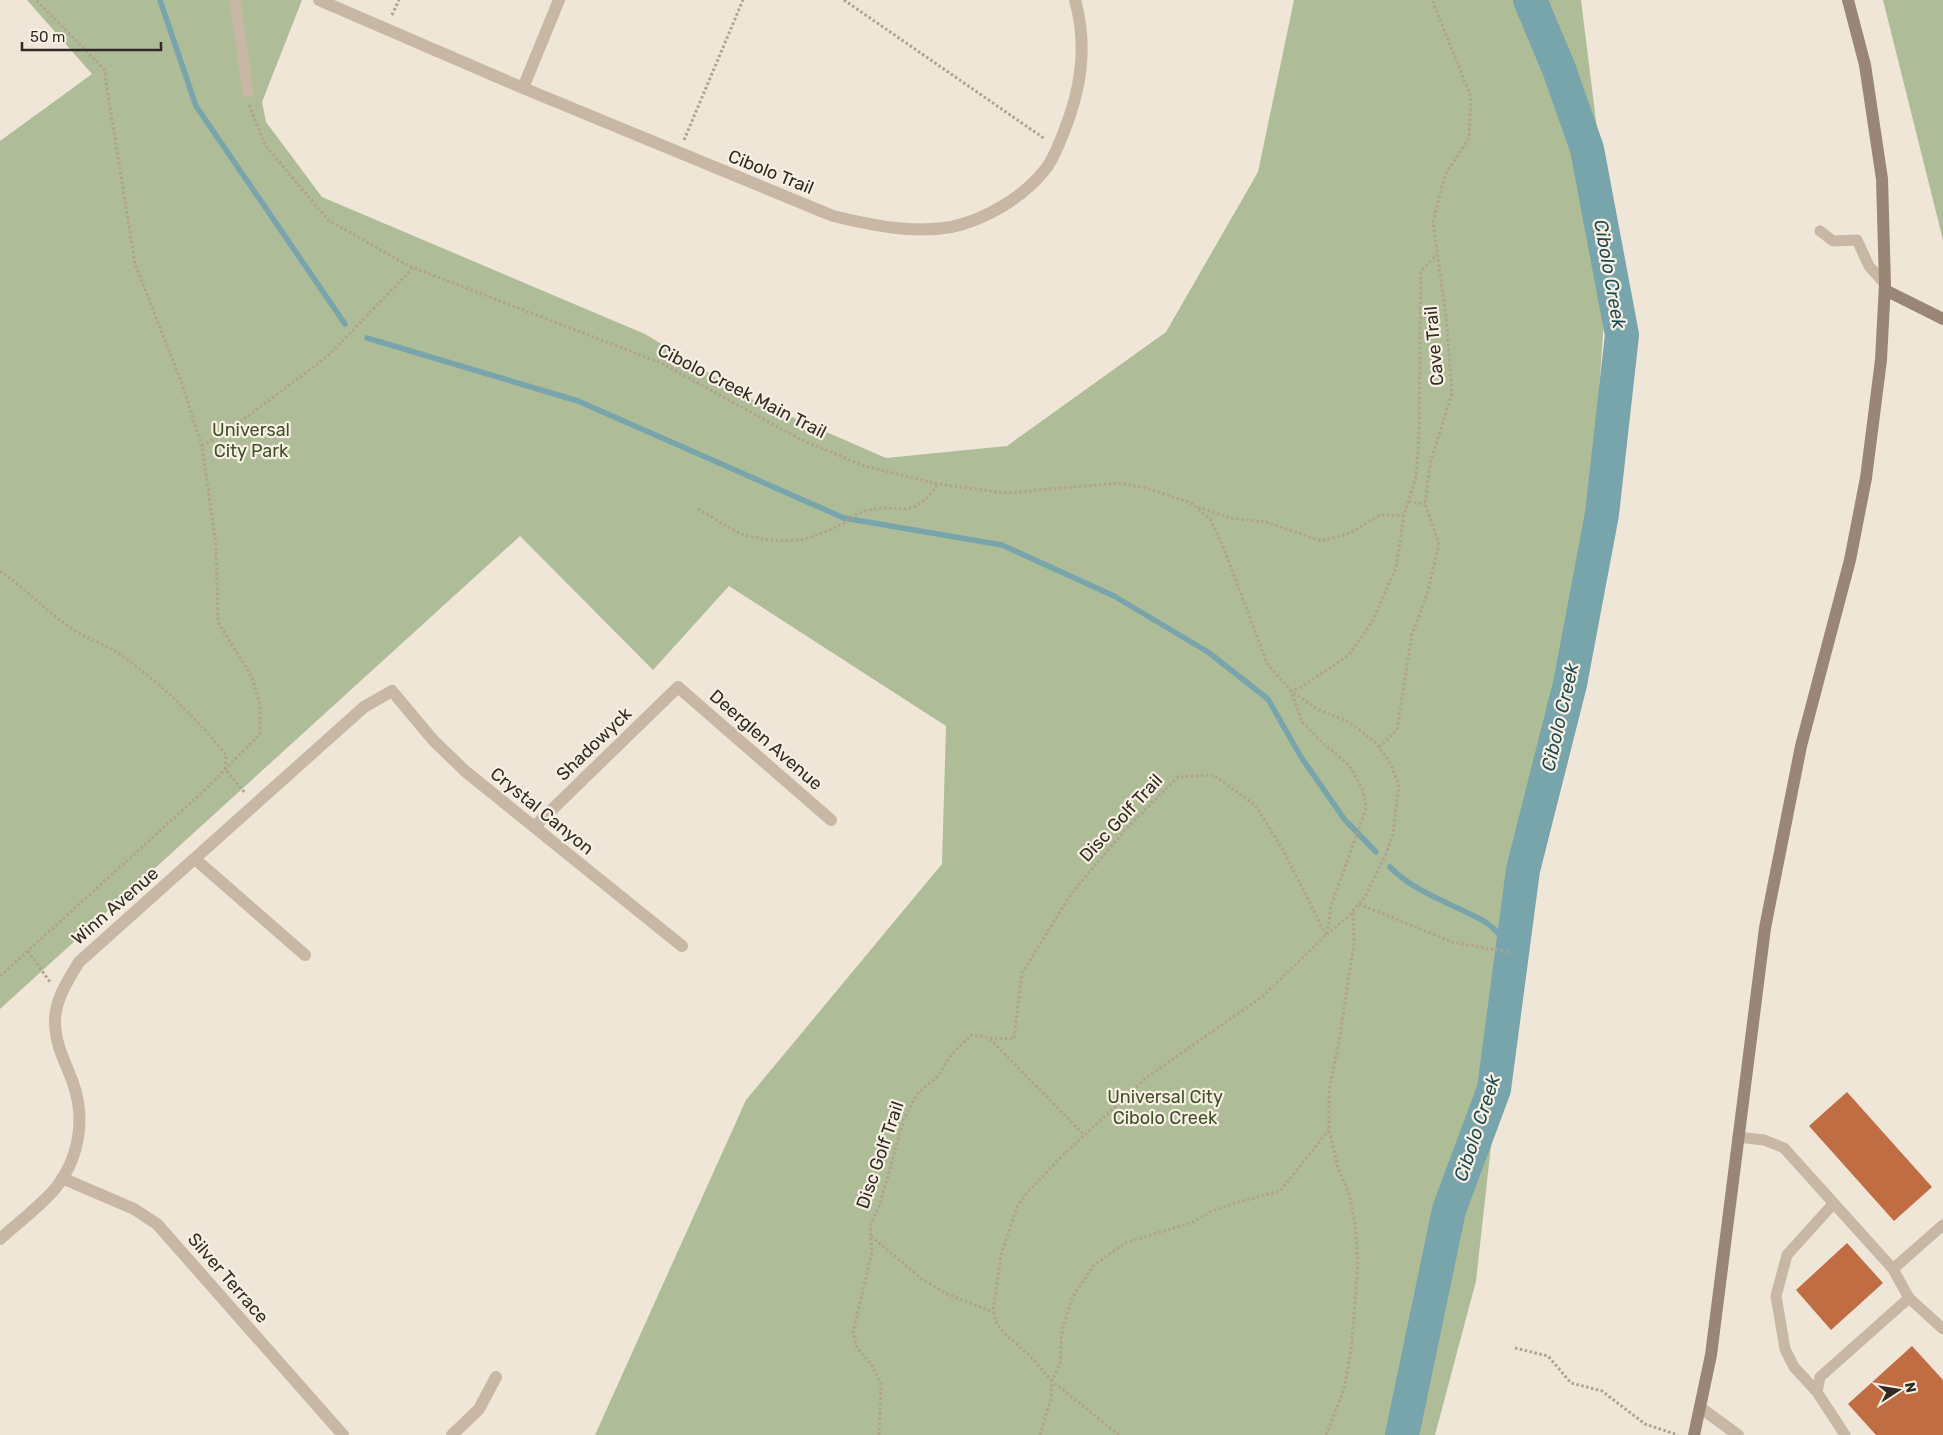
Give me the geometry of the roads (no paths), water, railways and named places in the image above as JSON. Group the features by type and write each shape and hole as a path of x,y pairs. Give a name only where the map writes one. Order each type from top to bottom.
{"main road":[{"path":"1694,1435 1711,1355 1765,928 1800,746 1850,560 1866,478 1882,360 1885,287 1882,179 1866,74 1848,0"},
{"path":"1885,287 1943,319"}],"street":[{"name":"Cibolo Trail","path":"319,0 523,88 834,216 876,226 920,229 951,227 992,212 1025,191 1045,170 1058,148 1072,110 1082,66 1081,26 1075,0"},
{"path":"523,88 559,0"},
{"name":"Deerglen Avenue","path":"678,687 831,820"},
{"name":"Shadowyck","path":"534,827 678,687"},
{"name":"Crystal Canyon","path":"392,691 433,740 465,771 682,946"},
{"name":"Winn Avenue","path":"0,1239 54,1190 74,1156 81,1128 79,1099 60,1053 55,1024 60,995 79,962 364,707 392,691"},
{"path":"195,859 305,955"},
{"name":"Silver Terrace","path":"62,1178 134,1209 157,1224 343,1435"},
{"path":"452,1435 480,1409 496,1377"},
{"path":"1701,1408 1738,1435"}],"lane":[{"path":"235,0 248,92"},
{"path":"1820,231 1833,241 1857,240 1869,266 1885,287"},
{"path":"1738,1137 1764,1140 1784,1148 1892,1269 1909,1298 1943,1329"},
{"path":"1833,1204 1788,1256 1776,1296 1785,1349 1794,1367 1816,1392 1845,1435"},
{"path":"1892,1269 1943,1225"},
{"path":"1816,1392 1820,1376 1909,1298"}],"waterway":[{"path":"160,0 196,106 345,324"},
{"name":"Cibolo Creek","path":"1402,1435 1449,1210 1494,1089 1523,870 1570,684 1602,514 1622,335 1587,149 1559,69 1530,0"},
{"path":"367,338 578,401 844,518 1002,545 1114,596 1208,652 1268,699 1301,757 1345,820 1376,852"},
{"path":"1390,867 1422,891 1486,923 1495,929 1513,948"}],"park label":[{"name":"Universal City Park","path":"251,440"},
{"name":"Universal City Cibolo Creek","path":"1165,1107"}]}
